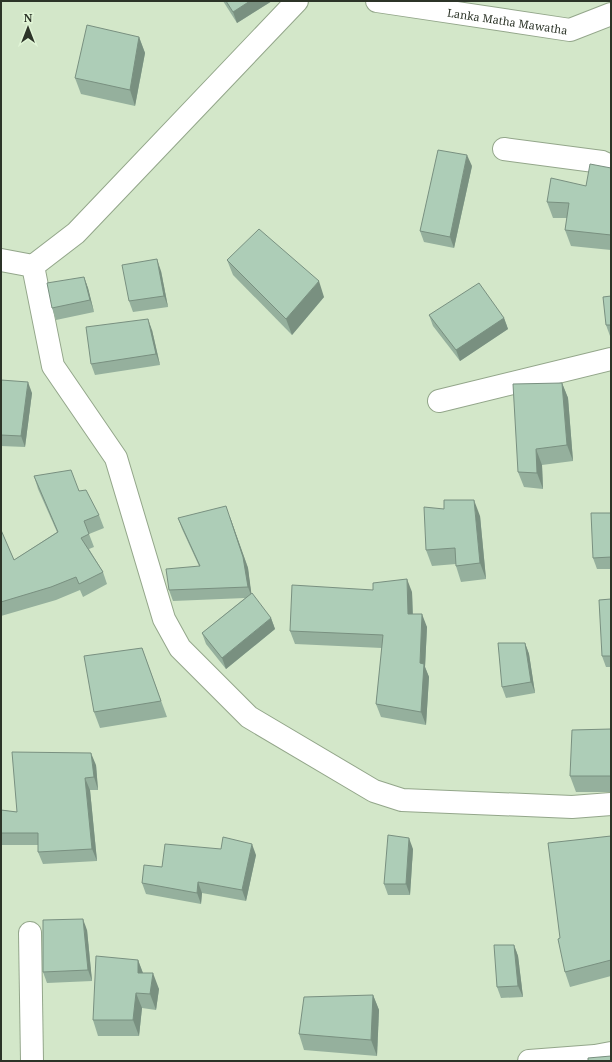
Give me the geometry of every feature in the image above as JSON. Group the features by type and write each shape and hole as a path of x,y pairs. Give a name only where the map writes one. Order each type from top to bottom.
{"street":[{"path":"1,260 33,266 76,233 297,1"},
{"name":"Lanka Matha Mawatha","path":"377,1 570,30 611,14"},
{"path":"504,149 602,162 611,166"},
{"path":"33,266 53,366 116,458 164,619 180,648 249,717 374,791 402,800 572,807 611,804"},
{"path":"439,401 611,359"},
{"path":"30,934 32,1061"},
{"path":"528,1061 595,1056 611,1053"}],"building":[{"path":"226,1 250,1 233,12"},
{"path":"87,25 139,37 130,90 75,78"},
{"path":"438,150 467,155 450,237 420,231"},
{"path":"590,164 611,168 611,235 565,230 569,203 547,202 551,178 586,186"},
{"path":"259,229 319,281 286,319 227,260"},
{"path":"157,259 164,296 129,301 122,265"},
{"path":"84,277 90,300 52,308 47,283"},
{"path":"479,283 504,318 456,350 429,315"},
{"path":"611,296 611,325 606,325 603,297"},
{"path":"148,319 156,354 91,364 86,327"},
{"path":"1,380 28,382 21,436 1,435"},
{"path":"562,383 567,445 536,449 537,473 518,472 513,384"},
{"path":"71,470 79,491 86,490 99,515 84,521 89,534 81,538 103,572 79,584 76,577 51,587 1,602 1,530 14,560 58,532 34,476"},
{"path":"444,500 474,500 480,563 456,566 455,548 426,550 424,507 444,509"},
{"path":"226,506 243,557 248,587 169,590 166,569 200,566 178,518"},
{"path":"591,513 611,513 611,557 593,558"},
{"path":"407,579 408,614 422,614 420,663 424,664 421,712 376,704 383,635 290,631 292,585 373,590 373,583"},
{"path":"252,593 271,618 222,658 202,633"},
{"path":"611,599 611,656 602,656 599,600"},
{"path":"498,643 525,643 531,682 502,687"},
{"path":"142,648 161,701 94,712 84,656"},
{"path":"611,729 611,776 570,776 572,730"},
{"path":"12,752 91,753 94,777 85,778 92,849 38,852 38,833 1,833 1,810 17,812"},
{"path":"388,835 409,838 406,884 384,884"},
{"path":"611,836 611,960 565,972 558,939 560,938 548,843"},
{"path":"223,837 252,844 242,890 198,882 197,893 142,883 144,865 162,867 165,844 221,849"},
{"path":"83,919 88,970 43,972 43,920"},
{"path":"494,945 514,945 518,986 497,987"},
{"path":"96,956 138,960 138,973 153,973 150,994 136,993 133,1020 93,1020"},
{"path":"373,995 371,1040 299,1034 304,997"},
{"path":"611,1056 611,1061 588,1061 588,1058"}]}
